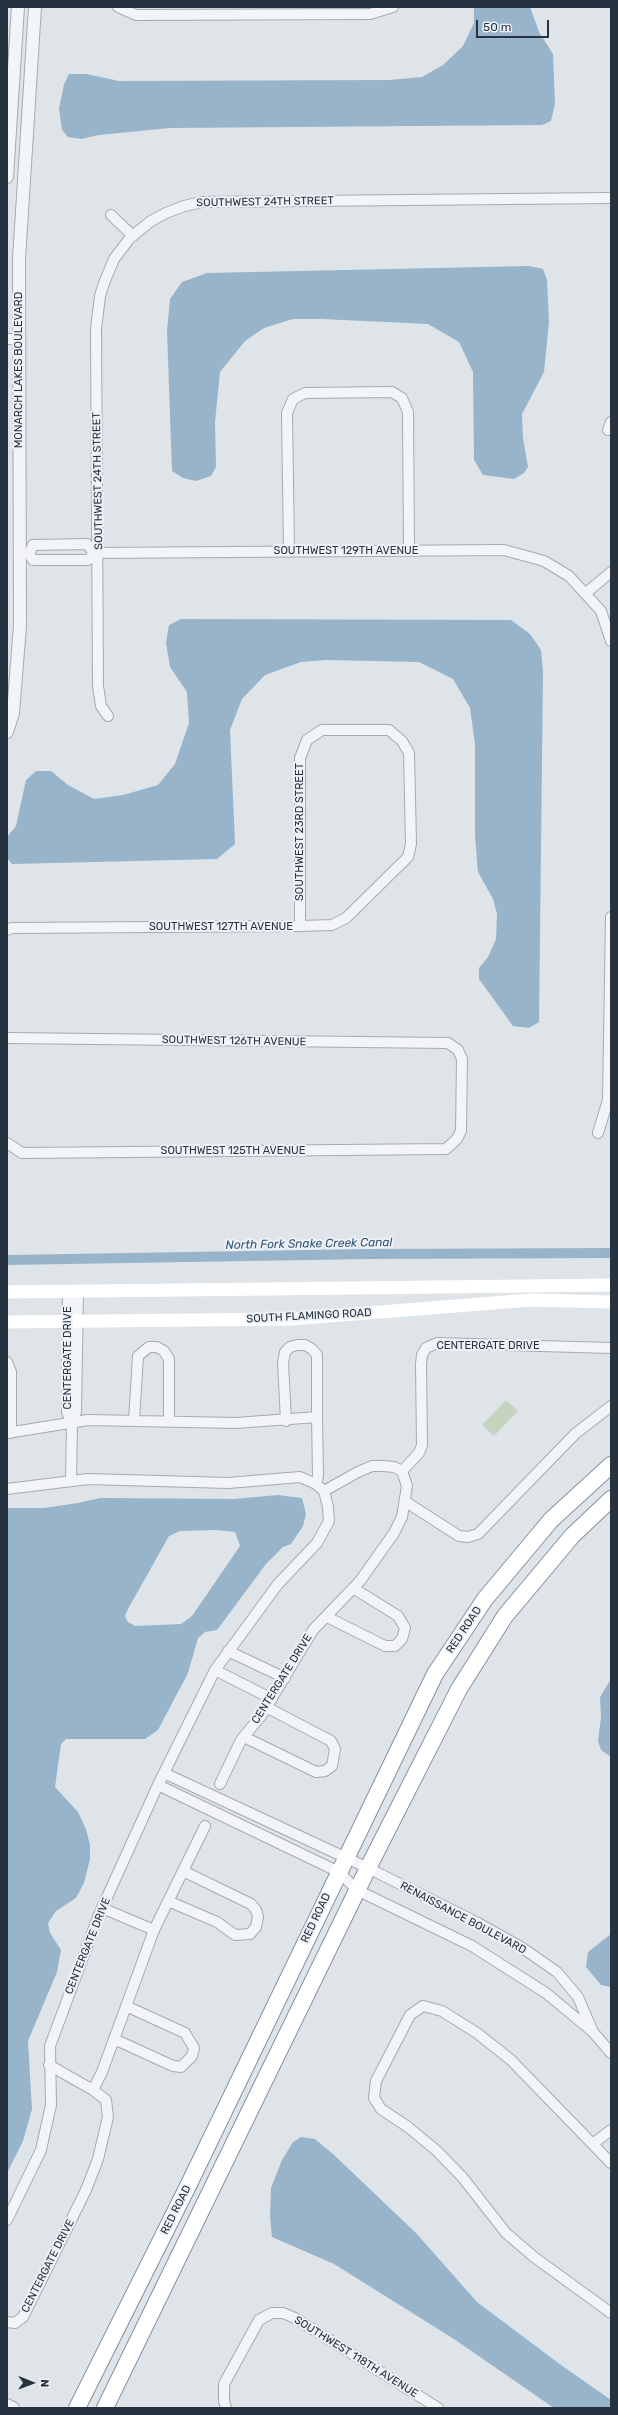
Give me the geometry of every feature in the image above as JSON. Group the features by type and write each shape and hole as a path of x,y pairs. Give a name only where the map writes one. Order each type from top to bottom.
{"highway":[{"name":"RED ROAD","path":"77,2408 189,2184 435,1674 485,1599 551,1520 611,1465"},
{"path":"106,2408 357,1890 459,1689 505,1616 572,1536 611,1499"}],"main road":[{"path":"7,1292 611,1285"},
{"name":"SOUTH FLAMINGO ROAD","path":"7,1322 292,1319 531,1300 611,1302"}],"street":[{"path":"7,177 18,7"},
{"name":"MONARCH LAKES BOULEVARD","path":"7,732 13,713 24,554 13,339 35,7"},
{"path":"118,7 136,15 221,11 370,14 393,7"},
{"name":"SOUTHWEST 24TH STREET","path":"108,716 101,706 98,686 96,553 97,316 100,296 114,259 133,236 151,221 166,213 184,206 202,202 611,198"},
{"path":"111,215 133,236"},
{"path":"289,552 287,413 292,399 306,393 392,392 402,398 408,412 409,551"},
{"name":"SOUTHWEST 129TH AVENUE","path":"96,553 87,544 33,545 24,554 33,560 88,560 96,553 504,550 528,555 544,561 569,576 601,611 611,641"},
{"path":"586,593 611,572"},
{"name":"SOUTHWEST 23RD STREET","path":"300,926 300,758 307,740 322,730 389,730 402,741 409,753 411,844 408,857"},
{"name":"SOUTHWEST 127TH AVENUE","path":"7,930 12,928 332,925 346,918 408,857"},
{"path":"598,1132 608,1100 611,916"},
{"name":"SOUTHWEST 126TH AVENUE","path":"7,1038 448,1043 458,1050 462,1059 462,1131 457,1139"},
{"name":"SOUTHWEST 125TH AVENUE","path":"7,1144 22,1153 446,1149 457,1139"},
{"name":"CENTERGATE DRIVE","path":"71,1481 72,1424 76,1412 72,1384 73,1292"},
{"name":"CENTERGATE DRIVE","path":"220,1784 244,1737 269,1703 313,1630 353,1588 394,1533 406,1502 407,1486 402,1471 419,1453 422,1445 421,1364 422,1355 426,1348 437,1343 444,1343 611,1348"},
{"path":"286,1421 283,1363 285,1352 290,1347 297,1345 308,1347 317,1355 318,1476 316,1484"},
{"path":"134,1421 138,1356 142,1350 157,1347 164,1350 169,1359 169,1422"},
{"path":"7,1362 10,1372 9,1433"},
{"path":"406,1502 459,1536 468,1537 478,1534 575,1434 611,1406"},
{"name":"CENTERGATE DRIVE","path":"9,1433 72,1424 88,1420 236,1423 286,1421 317,1417"},
{"path":"7,1489 71,1481 137,1480 228,1483 300,1477 316,1484 324,1491 372,1466 394,1467 402,1471"},
{"name":"CENTERGATE DRIVE","path":"7,2220 41,2150 51,2105 49,2065 50,2046 102,1908 158,1785 215,1670 278,1584 325,1532 329,1521 328,1507 324,1491"},
{"path":"327,1617 385,1646 395,1646 402,1639 405,1628 398,1616 353,1588"},
{"path":"228,1652 285,1678"},
{"path":"215,1670 331,1741 335,1749 335,1759 332,1766 325,1771 316,1772 244,1737"},
{"path":"164,1773 342,1865"},
{"path":"158,1785 342,1865"},
{"path":"93,2090 114,2039 154,1930 205,1826"},
{"name":"RENAISSANCE BOULEVARD","path":"342,1865 368,1868 478,1923 521,1947 557,1972 578,1997 593,2032"},
{"name":"RENAISSANCE BOULEVARD","path":"342,1865 357,1890 472,1946 503,1964 546,1993 593,2032 611,2053"},
{"path":"168,1900 217,1922 235,1935 250,1934 256,1927 258,1917 256,1910 251,1904 183,1871"},
{"path":"102,1908 154,1930"},
{"path":"114,2039 173,2066 181,2067 192,2056 194,2048 185,2033 126,2006"},
{"path":"611,2163 511,2060 477,2033 442,2011 423,2006 410,2014 376,2081 374,2098 381,2109 408,2127 438,2151 463,2178 506,2233 534,2257 611,2314"},
{"name":"CENTERGATE DRIVE","path":"7,2322 15,2323 23,2317 86,2190 98,2159 108,2117 108,2106 106,2100 93,2090 49,2065"},
{"path":"594,2144 611,2130"},
{"name":"SOUTHWEST 118TH AVENUE","path":"225,2405 224,2384 258,2320 272,2313 283,2313 295,2318 438,2408"},
{"path":"7,2405 12,2408"}],"green space":[{"path":"506,1400 518,1411 494,1436 482,1425"}],"water":[{"path":"474,7 530,7 539,32 553,54 555,104 551,121 542,125 170,128 99,135 81,139 68,137 62,130 59,109 64,84 69,74 86,74 119,81 389,80 422,77 443,65 463,46 474,23"},
{"path":"529,266 543,269 547,280 549,322 544,372 522,414 523,438 528,467 524,473 514,479 483,475 474,460 473,372 459,342 428,324 321,319 293,319 264,328 245,341 220,372 215,422 216,467 211,476 196,481 183,478 172,471 167,331 170,299 182,282 207,273"},
{"path":"181,619 511,620 530,634 541,650 543,672 539,1022 529,1028 513,1026 479,979 479,968 488,957 496,939 497,914 493,899 478,872 475,836 475,744 470,708 453,679 419,662 326,660 301,662 265,675 242,699 230,730 235,844 217,859 12,864 7,858 7,837 16,826 26,780 36,771 51,771 68,785 94,799 123,795 158,785 175,764 189,723 187,692 170,667 166,643 169,625"},
{"path":"278,1495 302,1498 306,1514 303,1526 291,1544 283,1547 266,1564 217,1630 205,1632 198,1638 188,1673 158,1730 145,1739 66,1739 61,1744 55,1787 78,1812 86,1829 90,1845 90,1859 84,1883 76,1898 56,1911 48,1923 50,1933 61,1950 57,1972 28,2041 32,2109 23,2141 7,2173 7,1508 44,1508 100,1498 234,1499","holes":["216,1530 235,1532 240,1546 192,1616 181,1624 135,1626 128,1622 125,1616 128,1609 169,1536 180,1531"]},
{"path":"611,1679 611,1757 601,1750 598,1741 601,1717 600,1697"},
{"path":"611,1934 610,1987 601,1985 586,1967 588,1952"},
{"path":"301,2137 315,2139 333,2154 416,2233 477,2302 561,2365 611,2400 611,2408 554,2408 454,2339 334,2264 272,2237 270,2217 271,2188 282,2160 293,2142"}],"waterway":[{"name":"North Fork Snake Creek Canal","path":"7,1260 370,1254 611,1253"}]}
